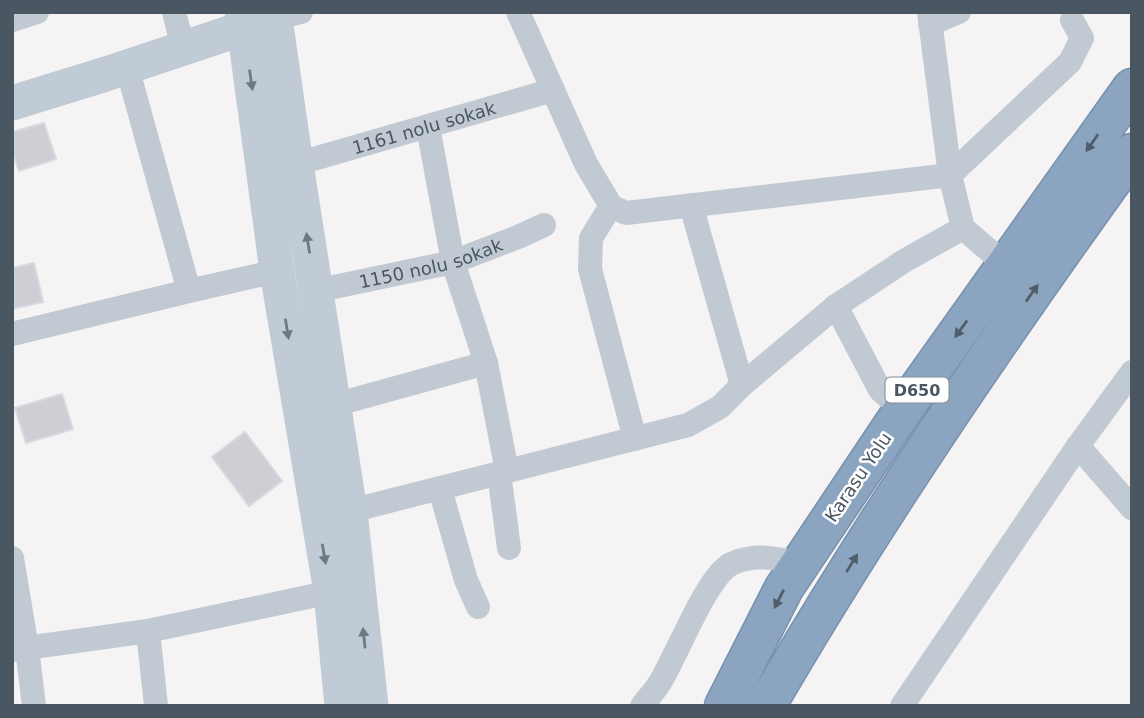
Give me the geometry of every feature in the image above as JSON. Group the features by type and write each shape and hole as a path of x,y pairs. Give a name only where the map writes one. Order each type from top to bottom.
{"highway":[{"name":"Karasu Yolu","path":"724,706 784,588 903,410 1132,88"},
{"path":"766,706 814,622 887,507 997,342 1132,153"}],"main road":[{"path":"12,103 127,67 267,17"},
{"path":"267,17 296,164 334,405 350,511 371,706"},
{"path":"267,17 277,271 331,592 342,706"}],"street":[{"path":"12,20 37,12"},
{"path":"174,12 183,48"},
{"path":"518,12 586,164 611,206 626,213 950,175 1070,62 1083,38 1072,20"},
{"path":"958,12 930,18 950,175 963,228 1006,265"},
{"path":"127,67 189,291"},
{"name":"1161 nolu sokak","path":"296,164 553,90"},
{"path":"428,127 453,262 486,363 503,472 509,548"},
{"path":"691,205 742,385"},
{"path":"611,206 591,238 590,270 635,439"},
{"name":"1150 nolu sokak","path":"315,291 453,262 544,225"},
{"path":"350,511 688,425 720,407 742,385 836,306 904,261 963,228"},
{"path":"12,334 277,271"},
{"path":"836,306 880,390 903,410"},
{"path":"334,405 486,363"},
{"path":"902,706 1132,372"},
{"path":"1079,446 1132,508"},
{"path":"440,489 466,580 478,607"},
{"path":"642,706 658,685 710,586 729,565 771,556 800,564"},
{"path":"12,558 20,649 34,706"},
{"path":"20,649 148,631 331,592"},
{"path":"148,631 156,706"}],"building":[{"path":"44,123 56,159 19,171 12,150 12,132"},
{"path":"34,263 43,302 12,309 12,268"},
{"path":"62,394 73,429 26,443 15,408"},
{"path":"245,432 282,481 249,506 212,457"}]}
